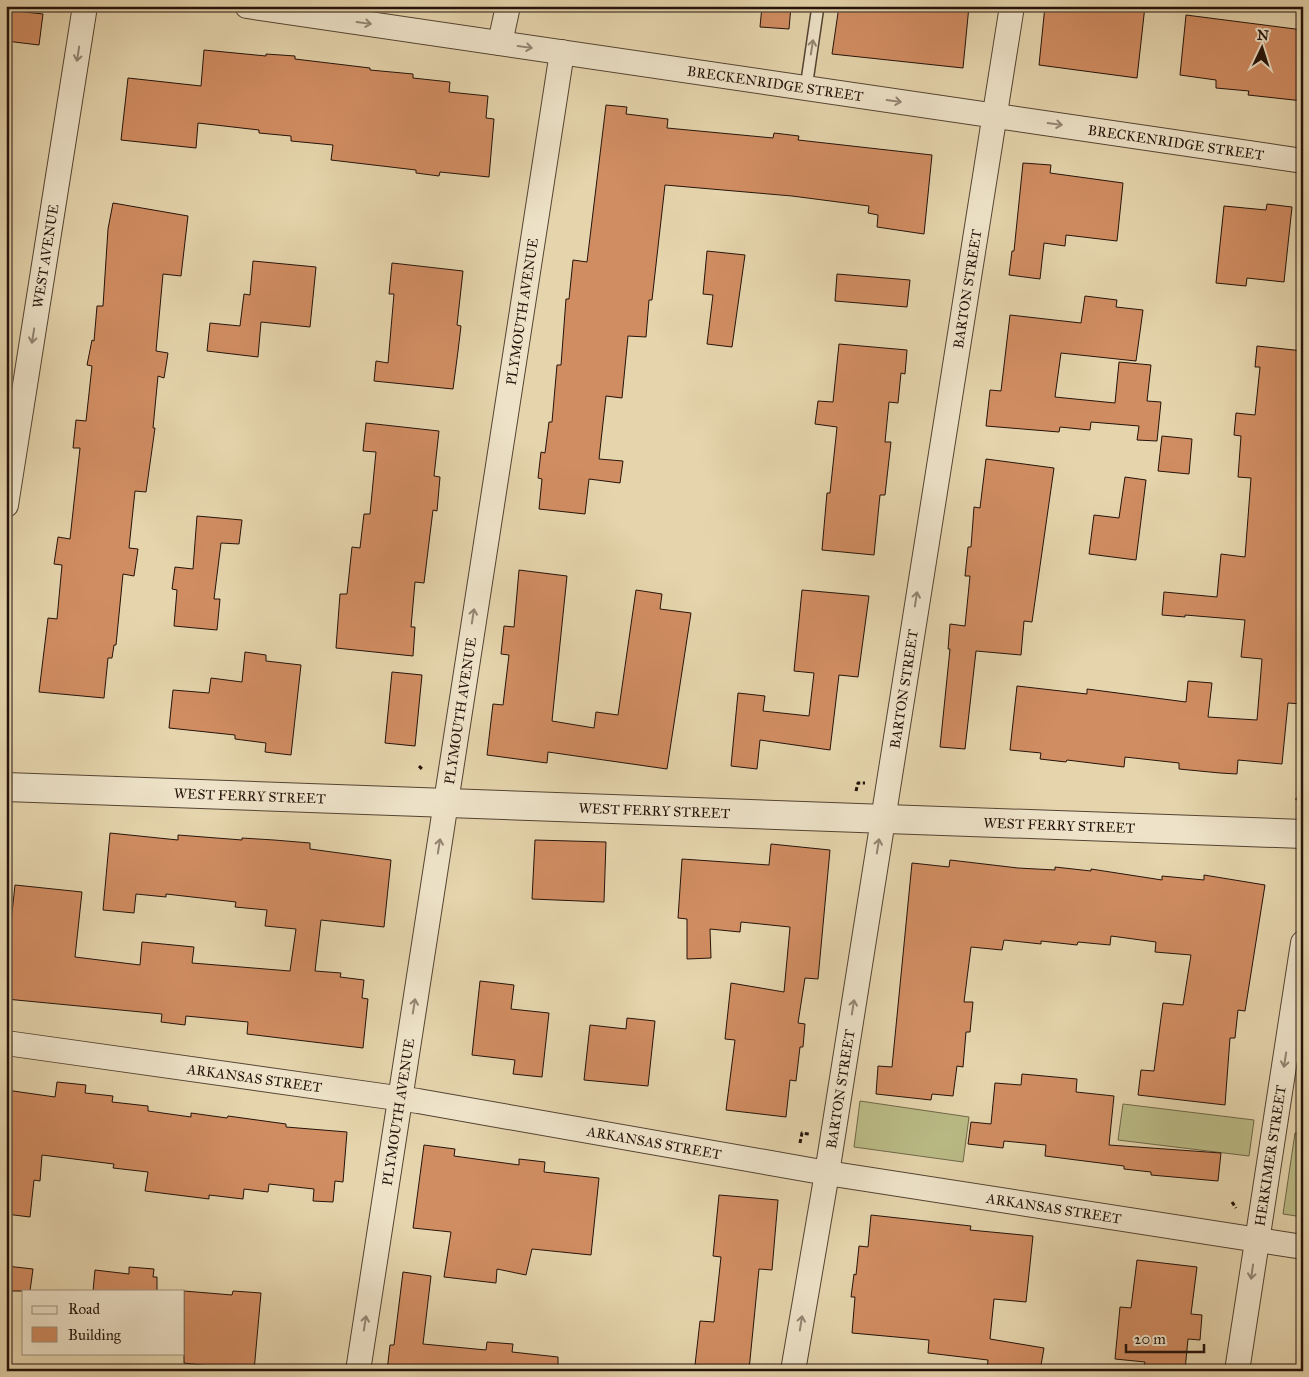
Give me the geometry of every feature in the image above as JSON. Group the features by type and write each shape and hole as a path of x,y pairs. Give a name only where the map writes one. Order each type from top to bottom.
{"street":[{"name":"WEST AVENUE","path":"6,504 85,6"},
{"name":"BRECKENRIDGE STREET","path":"247,6 1303,160"},
{"path":"500,43 508,6"},
{"name":"BARTON STREET","path":"793,1371 1012,6"},
{"name":"PLYMOUTH AVENUE","path":"358,1371 444,803 562,52"},
{"name":"WEST FERRY STREET","path":"6,787 1303,834"},
{"name":"HERKIMER STREET","path":"1237,1371 1303,942"},
{"name":"ARKANSAS STREET","path":"6,1043 400,1098 826,1173 1303,1247"}],"lane":[{"path":"806,88 818,6"}],"path":[{"path":"419,766 423,770"},
{"path":"856,791 858,783"},
{"path":"1296,798 1301,802"},
{"path":"800,1142 802,1133"},
{"path":"1232,1202 1236,1208"}],"green space":[{"path":"860,1101 969,1117 963,1162 854,1147"},
{"path":"1123,1104 1254,1120 1249,1156 1118,1140"},
{"path":"1295,1133 1303,1134 1303,1217 1283,1214"}],"building":[{"path":"762,6 791,6 789,29 760,27"},
{"path":"839,6 969,6 963,68 832,54"},
{"path":"1045,6 1145,6 1137,78 1039,65"},
{"path":"6,10 43,14 39,45 6,41"},
{"path":"1186,15 1303,30 1303,101 1248,95 1249,91 1216,88 1216,80 1180,75"},
{"path":"204,50 266,56 266,54 295,56 295,59 413,74 413,78 450,82 449,92 488,96 486,118 494,119 489,177 440,172 439,176 416,173 416,170 331,160 333,145 291,141 291,136 259,133 259,130 198,123 196,148 121,140 128,78 201,86"},
{"path":"606,105 627,107 626,114 668,119 667,128 773,138 774,133 799,136 798,140 932,155 924,234 877,227 878,215 868,213 869,206 792,196 665,185 652,300 649,300 646,337 628,336 622,398 606,396 599,459 623,461 620,483 589,479 585,514 539,509 542,479 538,478 541,452 545,453 549,422 552,422 557,365 561,365 566,299 569,299 573,260 587,262"},
{"path":"1023,163 1051,165 1050,173 1123,183 1117,241 1066,235 1065,246 1044,243 1040,279 1009,275 1012,251 1014,251"},
{"path":"113,203 188,216 181,276 163,274 156,351 168,353 164,378 158,376 153,428 155,428 146,492 135,491 129,548 138,549 134,576 123,574 116,645 114,645 112,658 108,658 104,698 39,692 48,618 57,619 62,565 54,564 58,537 70,539 80,448 73,448 76,420 86,421 92,366 87,365 92,340 94,341 97,306 103,306 108,229"},
{"path":"1267,204 1292,207 1284,282 1247,278 1246,286 1216,283 1224,206 1266,210"},
{"path":"707,251 745,255 732,347 707,344 713,295 703,294"},
{"path":"253,261 316,267 310,327 261,322 258,357 207,351 210,323 240,326 244,294 250,295"},
{"path":"392,263 463,271 457,325 461,326 453,389 374,381 376,361 388,363 394,294 389,294"},
{"path":"837,274 910,280 907,307 835,301"},
{"path":"1085,296 1117,300 1116,307 1143,310 1136,361 1061,353 1055,397 1115,403 1119,362 1151,365 1147,401 1161,402 1157,441 1137,440 1139,426 1091,422 1090,430 1060,427 1059,432 986,426 990,390 1001,391 1010,315 1081,323"},
{"path":"839,344 907,350 905,374 901,373 898,403 889,402 885,442 891,442 885,495 880,495 874,555 822,550 827,493 830,493 837,427 815,424 818,401 833,402"},
{"path":"1257,346 1303,351 1303,585 1298,635 1303,636 1303,692 1302,704 1288,703 1282,764 1238,760 1237,774 1179,769 1179,763 1125,757 1124,767 1067,760 1066,762 1040,759 1041,753 1010,750 1017,686 1087,694 1087,689 1186,702 1188,681 1212,683 1208,717 1257,720 1262,659 1241,657 1245,620 1162,615 1164,592 1217,597 1221,554 1245,557 1251,478 1238,477 1241,436 1234,435 1236,413 1255,415 1260,367 1255,367"},
{"path":"366,423 439,431 434,476 440,477 437,511 433,510 424,583 415,582 411,627 415,627 413,656 336,648 340,594 347,594 352,547 360,548 364,514 370,514 376,452 363,451"},
{"path":"1162,436 1192,439 1189,474 1158,471"},
{"path":"986,459 1054,468 1032,622 1024,621 1021,655 976,651 965,749 940,747 950,649 948,649 950,624 965,626 970,576 965,576 968,547 971,547 974,507 980,508"},
{"path":"1125,477 1146,480 1136,560 1089,554 1094,515 1119,518"},
{"path":"197,516 242,520 239,544 221,543 214,599 220,599 217,630 174,626 177,590 172,589 175,567 193,569"},
{"path":"519,570 567,576 552,721 594,728 596,712 618,715 636,590 662,594 660,609 691,613 667,769 548,752 547,763 487,755 493,704 503,705 509,655 501,654 504,626 514,627"},
{"path":"802,590 869,596 858,677 839,675 830,750 760,740 757,769 731,766 738,693 765,696 763,711 809,716 814,673 794,671"},
{"path":"245,652 266,655 266,661 301,665 291,755 265,752 266,743 235,739 235,735 169,728 173,690 209,693 211,678 242,682"},
{"path":"392,672 422,675 415,746 385,743"},
{"path":"110,833 178,840 178,835 310,843 310,849 391,860 384,927 321,920 315,971 341,973 340,977 364,980 362,998 368,999 363,1048 247,1034 248,1022 186,1016 185,1025 161,1022 162,1014 6,999 6,921 11,922 15,885 82,892 75,957 140,965 142,942 194,947 192,963 290,971 296,929 265,926 267,910 235,907 236,902 166,894 166,897 136,894 134,913 103,910"},
{"path":"535,840 606,842 604,902 532,899"},
{"path":"771,844 830,850 818,979 805,978 798,1023 805,1024 803,1047 800,1047 796,1081 790,1080 786,1117 726,1110 735,1040 725,1039 731,983 784,992 790,927 741,922 740,932 710,929 711,958 687,959 687,919 678,918 682,859 769,865"},
{"path":"950,860 1018,868 1055,870 1055,867 1091,871 1091,869 1162,880 1162,876 1204,880 1204,875 1265,885 1245,1011 1238,1010 1235,1038 1230,1038 1225,1105 1138,1095 1141,1070 1154,1071 1163,1003 1183,1005 1191,955 1155,952 1156,942 1111,936 1110,945 1078,942 1077,945 1041,941 1041,944 1004,940 1002,950 971,947 964,1002 973,1002 970,1032 966,1032 963,1067 957,1066 953,1096 932,1094 931,1100 876,1094 878,1066 892,1067 912,863 949,867"},
{"path":"480,981 514,985 511,1009 549,1013 542,1077 513,1074 515,1060 472,1055"},
{"path":"627,1018 655,1021 648,1086 584,1080 590,1025 626,1029"},
{"path":"1022,1074 1077,1079 1076,1092 1114,1096 1109,1145 1221,1153 1218,1181 1151,1175 1151,1172 1124,1169 1124,1166 1045,1156 1046,1145 1004,1141 1003,1148 968,1144 971,1122 991,1124 995,1083 1021,1085"},
{"path":"57,1082 86,1085 85,1093 113,1096 112,1102 148,1106 148,1111 191,1117 191,1113 227,1118 228,1116 286,1124 286,1127 347,1132 343,1182 335,1181 333,1202 313,1201 314,1189 269,1184 268,1192 244,1189 243,1199 209,1195 209,1199 145,1191 148,1172 113,1168 114,1164 42,1155 40,1181 34,1180 30,1217 6,1214 6,1090 55,1097"},
{"path":"424,1145 455,1149 454,1156 519,1165 519,1159 545,1162 544,1172 599,1178 591,1255 532,1249 526,1275 497,1269 496,1283 444,1277 451,1232 413,1228"},
{"path":"719,1195 778,1200 772,1270 759,1269 749,1370 695,1365 700,1321 714,1322 721,1257 713,1256"},
{"path":"871,1215 971,1226 970,1230 1033,1236 1026,1302 994,1299 990,1339 1044,1348 1040,1371 987,1371 988,1360 928,1353 929,1340 852,1333 855,1297 851,1297 854,1274 856,1275 859,1246 868,1247"},
{"path":"1137,1260 1197,1267 1191,1314 1202,1315 1200,1340 1188,1339 1185,1370 1164,1367 1163,1371 1143,1371 1145,1362 1115,1359 1120,1307 1131,1308"},
{"path":"6,1266 33,1269 30,1290 6,1291"},
{"path":"129,1267 154,1269 153,1277 157,1277 157,1290 93,1290 95,1270 129,1274"},
{"path":"403,1272 431,1276 423,1344 486,1350 487,1342 513,1344 512,1352 558,1357 558,1371 387,1371 390,1345 394,1345"},
{"path":"185,1291 232,1295 233,1291 261,1293 254,1371 184,1363"}]}
